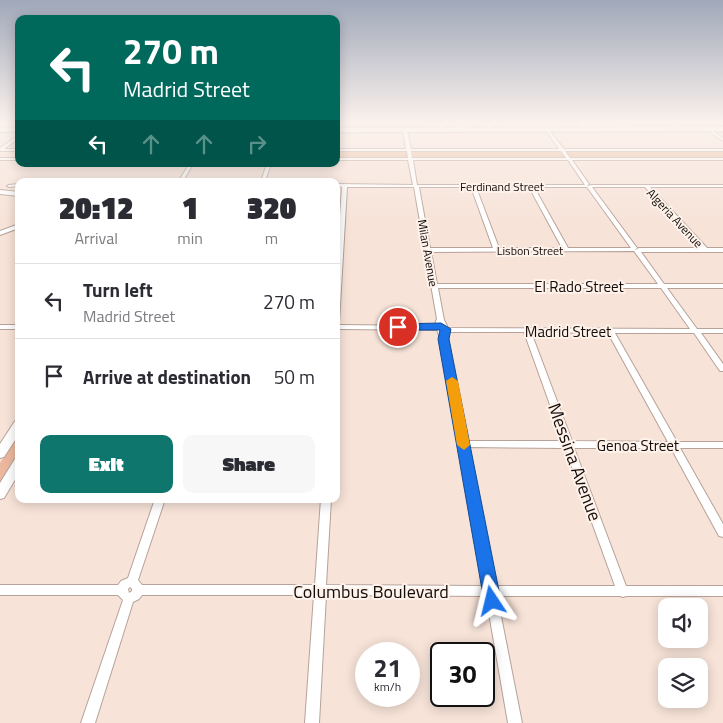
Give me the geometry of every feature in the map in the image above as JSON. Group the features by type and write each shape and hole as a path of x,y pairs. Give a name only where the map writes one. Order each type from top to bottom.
{"street":[{"path":"0,159 15,159"},
{"path":"340,159 723,159"},
{"name":"Milan Avenue","path":"410,159 515,723"},
{"path":"569,159 723,369"},
{"path":"183,178 189,167"},
{"name":"Ferdinand Street","path":"340,185 723,186"},
{"path":"340,273 345,185"},
{"path":"0,186 15,187"},
{"path":"473,186 497,250"},
{"path":"531,186 566,250"},
{"name":"Algeria Avenue","path":"646,186 705,250"},
{"path":"715,186 723,192"},
{"path":"0,192 15,194"},
{"path":"0,233 15,227"},
{"name":"Lisbon Street","path":"427,250 723,250"},
{"name":"El Rado Street","path":"434,286 723,286"},
{"name":"Madrid Street","path":"340,326 527,331 723,331"},
{"path":"0,327 15,327"},
{"name":"Messina Avenue","path":"527,331 623,592"},
{"path":"612,332 723,533"},
{"path":"0,454 15,430"},
{"name":"Genoa Street","path":"463,444 723,445"},
{"path":"0,494 15,469"},
{"path":"88,723 159,503"},
{"path":"312,723 326,503"},
{"name":"Columbus Boulevard","path":"0,590 723,591"}],"shaded area":[{"path":"340,157 408,157 340,158"},
{"path":"412,157 565,157 565,157 417,158"},
{"path":"570,157 723,157 723,158 574,158"},
{"path":"15,439 15,461 0,485 0,463"}],"slow traffic":[{"path":"452,381 464,445"}],"route":[{"path":"398,327 445,327 446,329 444,339 492,601"}]}
